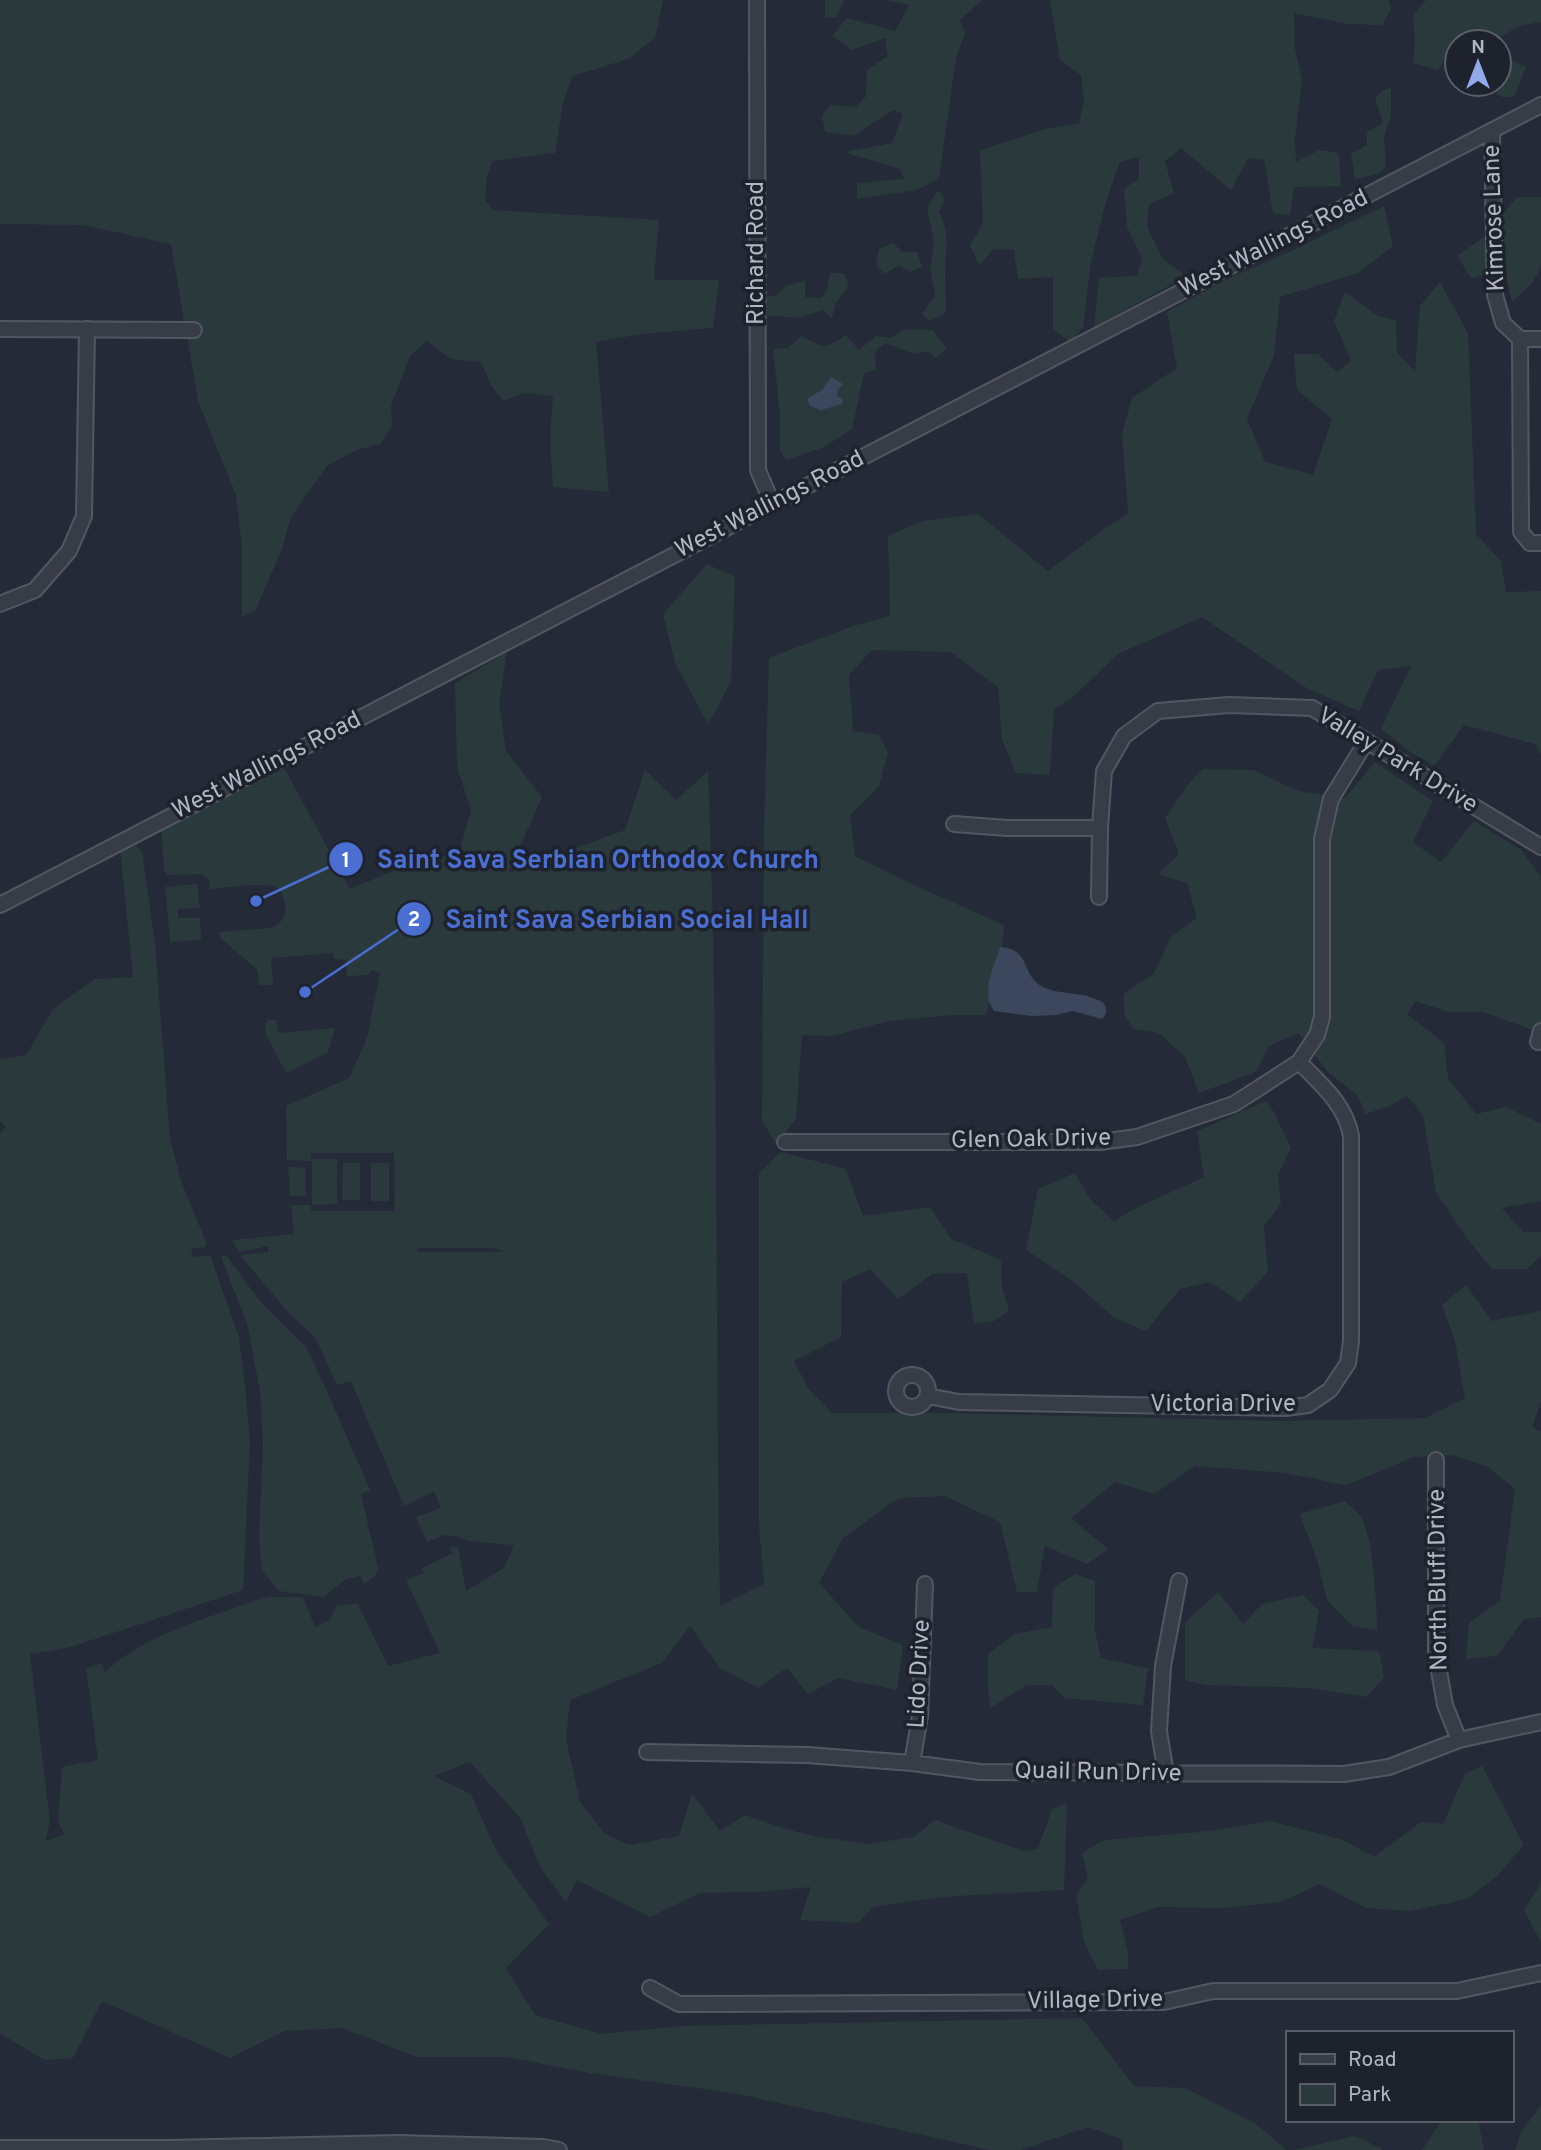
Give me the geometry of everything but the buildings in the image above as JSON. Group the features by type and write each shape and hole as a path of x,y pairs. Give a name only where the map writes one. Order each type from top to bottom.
{"street":[{"name":"Richard Road","path":"757,0 758,470 772,503"},
{"name":"West Wallings Road","path":"0,905 1541,105"},
{"name":"Kimrose Lane","path":"1492,131 1495,295 1503,323 1520,339"},
{"path":"0,329 194,330"},
{"path":"0,604 35,590 69,551 84,516 87,329"},
{"path":"1541,339 1520,339 1521,532 1530,543 1541,543"},
{"name":"Valley Park Drive","path":"1099,897 1104,771 1124,736 1158,711 1229,705 1312,708 1541,847"},
{"name":"Glen Oak Drive","path":"785,1142 1100,1142 1136,1137 1234,1104 1299,1062 1317,1035 1322,1017 1322,839 1331,799 1366,742"},
{"path":"954,824 1007,828 1100,828"},
{"name":"Victoria Drive","path":"928,1396 959,1402 1286,1408 1308,1405 1330,1390 1348,1363 1351,1341 1351,1136 1342,1112 1299,1062"},
{"name":"North Bluff Drive","path":"1436,1460 1437,1654 1445,1705 1459,1740"},
{"path":"1166,1774 1159,1731 1163,1665 1179,1581"},
{"name":"Lido Drive","path":"912,1763 920,1716 925,1584"},
{"name":"Quail Run Drive","path":"647,1752 807,1755 912,1763 980,1772 1344,1774 1388,1767 1459,1740 1541,1722"},
{"name":"Village Drive","path":"650,1988 678,2004 1164,2002 1213,1991 1457,1991 1541,1973"},
{"path":"0,2148 543,2147 559,2150"}],"green space":[{"path":"0,0 663,0 655,38 628,59 573,76 563,102 555,153 492,161 487,176 485,200 493,210 659,220 654,280 719,280 713,328 642,334 596,342 609,492 553,487 550,440 553,396 524,393 503,401 491,385 481,362 451,359 427,341 410,356 391,406 392,427 380,444 356,450 327,466 291,517 282,549 255,611 242,617 242,547 236,495 198,401 171,244 82,225 0,224"},
{"path":"825,0 844,0 836,17 825,18"},
{"path":"886,0 982,0 960,20 965,33 956,58 939,178 917,190 857,199 857,183 904,179 900,169 844,152 892,143 903,114 893,110 853,136 825,132 822,116 830,105 856,107 866,96 867,70 888,56 885,38 852,50 832,36 847,18 895,31 909,5"},
{"path":"1050,0 1388,0 1391,9 1382,25 1349,24 1294,13 1295,49 1302,80 1295,139 1296,162 1319,150 1339,153 1341,186 1294,187 1290,215 1273,213 1264,160 1248,158 1231,190 1181,148 1165,161 1174,193 1149,204 1147,227 1163,259 1187,276 1094,327 1099,278 1137,276 1142,258 1127,227 1124,189 1139,178 1139,157 1120,162 1106,201 1091,261 1083,328 1070,342 1053,329 1053,277 1018,279 1014,250 994,249 979,266 970,245 983,224 980,150 1046,129 1079,123 1084,100 1081,75 1060,60"},
{"path":"1426,0 1541,0 1541,22 1513,30 1443,28 1443,61 1438,70 1413,63 1413,16"},
{"path":"1513,61 1526,67 1513,97"},
{"path":"1391,88 1391,117 1384,136 1386,166 1378,174 1355,179 1351,154 1367,145 1367,132 1383,123 1375,98 1383,90"},
{"path":"938,190 945,198 939,212 945,228 946,242 946,312 930,321 922,314 935,295 930,269 934,242 927,207"},
{"path":"1517,197 1541,197 1541,267 1532,283 1512,302 1505,270 1471,278 1457,256 1484,237"},
{"path":"1384,206 1393,246 1358,273 1280,297 1274,355 1247,419 1265,462 1313,475 1332,419 1297,390 1294,354 1318,354 1337,372 1351,361 1334,321 1345,292 1378,316 1396,320 1397,353 1415,371 1420,306 1440,282 1468,333 1476,534 1501,561 1506,592 1541,591 1541,755 1535,744 1464,725 1434,766 1381,729 1411,666 1378,670 1359,711 1308,689 1202,617 1118,654 1071,699 1054,709 1050,775 1016,773 1002,739 998,687 951,652 872,650 849,675 853,731 879,735 888,753 879,786 850,815 855,856 1004,925 1000,964 986,1015 889,1021 832,1036 802,1035 796,1119 776,1144 762,1121 764,831 769,658 853,626 890,616 888,536 922,521 978,514 1048,571 1128,514 1122,433 1132,398 1177,368 1167,312 1227,279"},
{"path":"894,243 902,252 917,252 922,266 911,272 899,265 885,274 876,265 879,249"},
{"path":"830,273 844,273 849,286 835,304 832,318 822,310 800,318 763,315 763,298 776,295 786,286 805,280 805,297 821,298 827,291"},
{"path":"905,329 933,330 946,348 936,358 928,351 914,354 885,343 875,352 876,370 864,373 852,429 824,447 786,460 780,451 780,415 773,349 788,348 801,336 815,343 829,345 846,335 859,350 876,336 890,338"},
{"path":"707,564 735,577 731,682 708,724 675,663 663,614"},
{"path":"507,652 499,703 506,751 542,797 508,873 625,830 645,770 676,800 708,771 714,980 720,1606 764,1584 759,1525 759,1173 781,1152 846,1169 863,1216 930,1207 951,1239 1001,1260 1002,1287 1009,1311 994,1321 974,1324 967,1273 932,1274 898,1299 870,1269 842,1282 841,1337 794,1361 808,1388 832,1413 1278,1421 1425,1418 1465,1398 1455,1341 1442,1305 1466,1285 1492,1321 1541,1311 1541,1402 1532,1427 1541,1432 1541,1617 1524,1619 1497,1656 1466,1659 1469,1623 1500,1601 1515,1489 1488,1467 1453,1455 1414,1457 1346,1485 1286,1473 1195,1466 1154,1494 1115,1482 1071,1518 1108,1549 1088,1564 1045,1546 1037,1592 1017,1592 1000,1522 945,1496 899,1498 843,1538 819,1583 859,1627 903,1645 897,1690 838,1678 808,1694 787,1668 758,1688 720,1668 690,1626 662,1663 570,1700 566,1739 580,1802 604,1833 628,1845 679,1836 692,1794 720,1831 745,1815 785,1829 868,1844 914,1837 935,1820 1023,1851 1038,1849 1052,1809 1067,1803 1064,1890 941,1897 873,1907 858,1923 800,1920 811,1887 759,1892 700,1893 650,1917 577,1880 566,1902 540,1867 521,1819 470,1762 434,1776 471,1794 496,1850 549,1924 506,1968 535,2015 602,2034 681,2026 1082,2018 1134,2086 1185,2088 1256,2124 1287,2150 1123,2150 1122,2139 1088,2127 1020,2150 990,2150 739,2094 590,2073 506,2057 417,2057 342,2028 285,2031 230,2058 102,2001 73,2058 44,2060 0,2033 0,1133 6,1127 0,1121 0,1059 26,1055 53,1009 95,979 133,977 120,848 132,842 142,851 155,944 170,1139 181,1181 206,1242 206,1247 191,1249 193,1257 210,1255 239,1337 250,1441 243,1590 71,1647 30,1654 50,1822 45,1841 64,1835 58,1820 62,1767 98,1760 86,1668 102,1663 105,1672 121,1659 157,1638 270,1597 303,1597 315,1627 330,1620 337,1605 358,1604 388,1666 440,1653 406,1580 424,1573 422,1568 453,1553 450,1547 458,1547 466,1591 504,1568 514,1545 468,1541 444,1535 427,1542 416,1517 441,1508 434,1491 404,1506 351,1381 337,1385 316,1339 288,1312 240,1255 268,1252 268,1246 239,1252 232,1240 294,1234 291,1205 311,1205 311,1211 395,1211 394,1153 311,1153 311,1161 287,1160 286,1106 349,1078 367,1038 380,973 371,970 368,975 347,976 346,960 334,959 333,953 271,958 273,985 259,985 257,969 220,938 219,932 270,928 277,925 285,912 281,892 277,888 264,885 210,889 209,879 201,874 168,875 164,870 161,827 282,764 350,889 415,862 459,853 471,810 457,767 455,683","holes":["416,1248 493,1248 507,1252 419,1252"]},
{"path":"1375,762 1433,801 1413,842 1441,862 1474,821 1520,849 1541,876 1541,1035 1483,1012 1449,1012 1416,1001 1407,1014 1444,1043 1448,1078 1476,1114 1506,1107 1541,1124 1541,1201 1502,1208 1523,1232 1541,1232 1541,1256 1527,1269 1492,1269 1465,1236 1436,1192 1423,1115 1407,1096 1366,1114 1357,1095 1328,1072 1298,1033 1269,1046 1256,1072 1199,1093 1185,1057 1159,1033 1133,1029 1124,1013 1124,994 1154,973 1171,937 1197,918 1187,883 1158,874 1179,854 1165,818 1190,782 1203,769 1254,770 1298,791 1345,798"},
{"path":"197,884 200,908 178,909 178,918 200,918 201,940 170,942 165,887"},
{"path":"269,1020 276,1020 278,1033 335,1028 328,1052 286,1073 266,1034 265,1024"},
{"path":"1266,1101 1291,1148 1278,1175 1281,1204 1264,1226 1268,1272 1240,1302 1210,1282 1180,1289 1146,1331 1113,1317 1074,1282 1026,1250 1038,1189 1075,1173 1090,1199 1114,1221 1204,1177 1197,1131"},
{"path":"312,1159 337,1159 337,1204 312,1205"},
{"path":"343,1163 360,1163 360,1200 342,1200"},
{"path":"371,1163 389,1163 389,1201 371,1201"},
{"path":"288,1167 305,1168 306,1196 290,1196"},
{"path":"226,1255 259,1300 306,1347 370,1490 361,1494 378,1568 375,1576 364,1584 360,1576 346,1579 323,1597 279,1591 262,1571 259,1537 263,1444 260,1391 247,1323 221,1257"},
{"path":"1345,1501 1361,1517 1369,1539 1377,1630 1352,1626 1327,1600 1317,1560 1300,1514"},
{"path":"1075,1574 1095,1581 1095,1630 1101,1658 1148,1668 1143,1705 1064,1698 1052,1685 1027,1685 990,1708 988,1654 1015,1634 1052,1627 1053,1588"},
{"path":"1218,1592 1243,1624 1262,1604 1303,1595 1319,1611 1312,1648 1379,1651 1384,1677 1367,1697 1310,1688 1205,1685 1185,1680 1185,1622"},
{"path":"1482,1766 1524,1845 1497,1876 1467,1899 1410,1911 1366,1908 1320,1884 1281,1902 1224,1908 1157,1907 1120,1920 1128,1952 1128,1969 1098,1970 1084,1942 1076,1895 1088,1878 1082,1853 1104,1840 1200,1832 1270,1821 1343,1840 1374,1857 1421,1822 1443,1824 1465,1774"},
{"path":"1541,1883 1541,1942 1524,1910"},
{"path":"1541,2105 1541,2150 1515,2150 1521,2132"},
{"path":"1441,2122 1478,2122 1484,2150 1422,2150"},
{"path":"1355,2136 1384,2150 1294,2150"}],"water":[{"path":"831,377 843,384 837,396 843,399 842,404 821,410 810,406 807,399 823,389"},
{"path":"1000,947 1015,951 1039,985 1103,1002 1106,1011 1104,1017 1102,1019 1073,1011 1032,1016 994,1011 988,996 988,987"}],"place":[{"name":"Saint Sava Serbian Orthodox Church","path":"256,901"},
{"name":"Saint Sava Serbian Social Hall","path":"305,992"}]}
